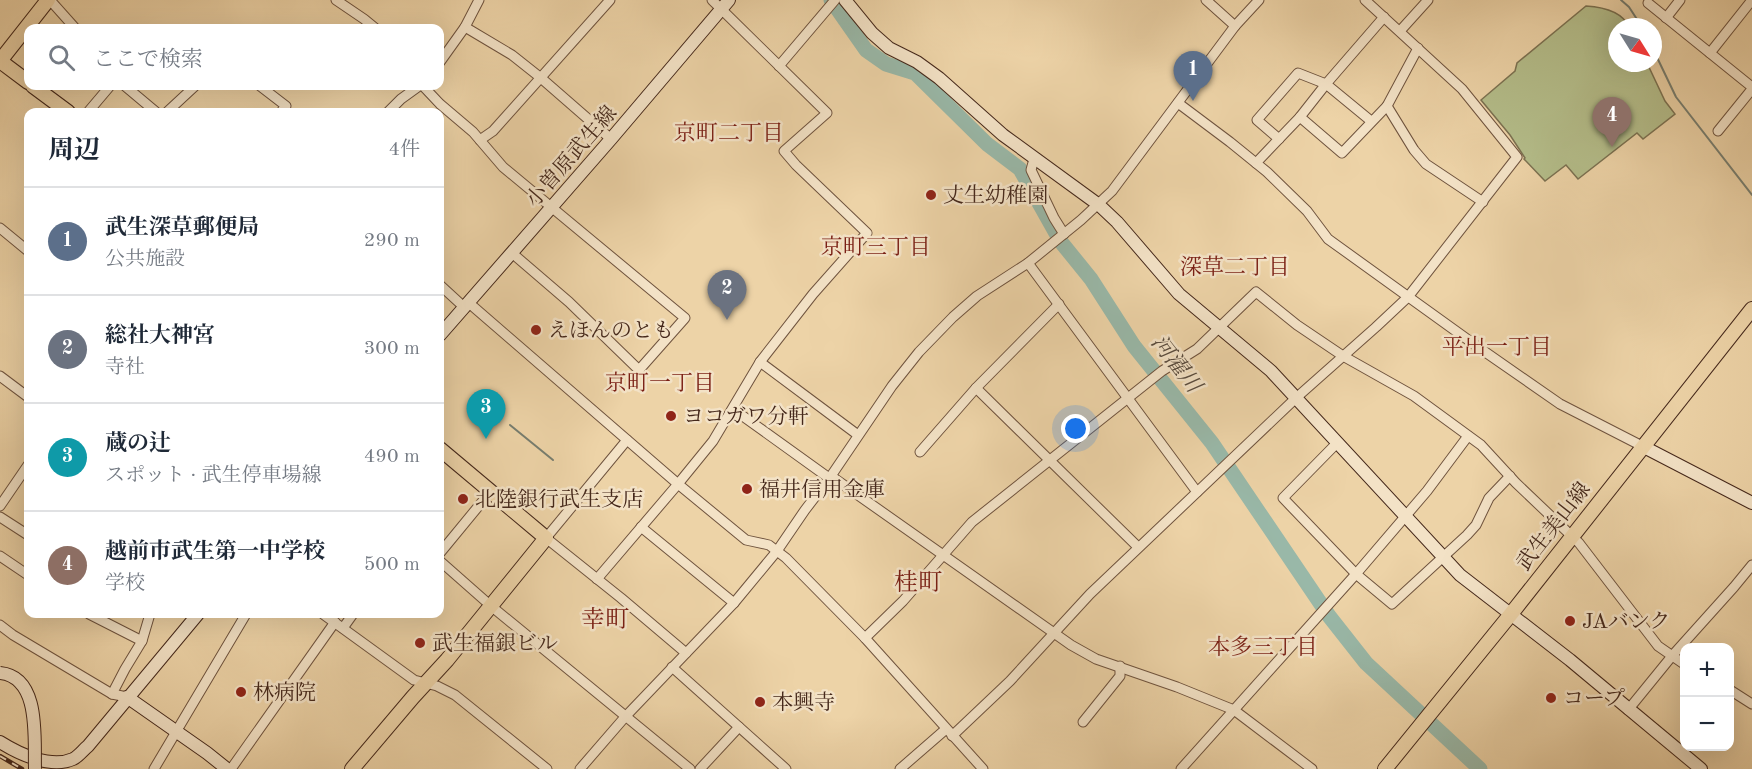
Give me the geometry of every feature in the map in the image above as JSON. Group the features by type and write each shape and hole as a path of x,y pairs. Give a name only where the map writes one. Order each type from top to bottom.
{"main road":[{"path":"30,24 49,0"},
{"path":"24,31 0,61 24,79"},
{"path":"38,90 63,108"},
{"name":"武生美山線","path":"1385,769 1511,614 1752,309"},
{"path":"352,769 447,660 546,538 444,452"}],"street":[{"path":"49,0 71,24"},
{"path":"336,0 370,24"},
{"path":"444,56 465,27 478,0"},
{"path":"480,140 493,131 610,0"},
{"path":"779,66 835,0"},
{"path":"845,0 872,33 890,48 917,62 939,78 1003,135 1099,205 1117,222 1179,294 1271,371 1460,575 1570,660 1701,769"},
{"path":"1206,0 1235,27"},
{"path":"580,769 625,717 734,603 777,551 905,368 953,317 977,296 1028,263 1099,205 1112,191 1235,27 1259,0"},
{"path":"901,769 949,733 1010,681 1074,610 1138,547 1296,398 1408,297 1516,157 1462,89 1365,0"},
{"path":"1400,31 1428,0"},
{"path":"1666,18 1680,0"},
{"path":"1710,53 1752,0"},
{"path":"597,579 713,441 760,362 813,294 867,233 784,151 827,113 779,66 721,3"},
{"name":"小曽原武生線","path":"444,331 611,139 721,3"},
{"path":"1648,3 1752,88 1718,131"},
{"path":"1256,163 1300,117 1384,17"},
{"path":"465,27 504,49 611,139"},
{"path":"1300,117 1342,153 1387,106 1418,48"},
{"path":"1279,139 1257,120 1298,73 1326,84 1371,121"},
{"path":"91,108 107,90"},
{"path":"130,90 151,108"},
{"path":"171,108 191,90"},
{"path":"265,90 286,106 284,108"},
{"path":"392,108 413,90"},
{"path":"427,90 480,140 503,167 685,318 639,370 569,302 512,254"},
{"path":"1178,103 1256,163 1307,211 1328,239 1560,404 1752,502"},
{"path":"1387,106 1413,150 1426,164 1482,202"},
{"path":"1034,159 1031,170 1064,234"},
{"path":"0,228 24,248"},
{"path":"1028,263 1197,492"},
{"path":"444,288 746,540 768,545 777,551 817,588 865,638 983,769"},
{"path":"865,638 903,601 972,522 1162,371 1197,349 1256,292 1297,325 1343,356 1414,396 1481,445 1572,536 1658,646 1680,661"},
{"path":"920,452 976,387 1059,304"},
{"path":"760,362 858,435"},
{"path":"0,376 24,394"},
{"path":"976,387 1138,547"},
{"path":"733,409 1071,645 1096,659 1234,710 1312,769"},
{"path":"1181,769 1356,574 1438,478 1468,436"},
{"path":"627,440 546,538 686,653"},
{"path":"1337,443 1283,498 1356,574 1392,604 1476,525 1489,498 1510,476"},
{"path":"0,506 24,471"},
{"path":"0,488 9,494"},
{"path":"444,548 490,491"},
{"path":"0,517 24,532"},
{"path":"641,527 734,603"},
{"path":"0,556 24,572"},
{"path":"444,565 491,606 690,769"},
{"path":"1628,710 1752,565"},
{"path":"97,618 142,641"},
{"path":"112,694 142,641 148,618"},
{"path":"0,742 15,751 54,763 65,762 76,757 88,746 195,618"},
{"path":"154,769 244,618"},
{"path":"328,618 412,679 443,688 454,695 547,769"},
{"path":"343,628 350,618"},
{"path":"0,625 112,694 127,698 229,769 335,622"},
{"path":"1083,722 1120,676 1120,666"},
{"path":"672,667 786,769"},
{"path":"0,673 16,678 28,694 33,708 35,769"},
{"path":"1734,693 1752,704"},
{"path":"700,769 739,727"}],"green space":[{"path":"1586,6 1611,11 1623,18 1608,18 1608,72 1651,72 1665,101 1675,114 1643,139 1637,133 1578,179 1566,165 1545,181 1524,159 1510,135 1481,100 1515,71 1517,63"}],"waterway":[{"name":"河濯川","path":"831,0 866,50 886,64 915,73 987,144 1020,169 1061,242 1091,279 1134,346 1212,443 1329,616 1366,663 1480,769"},
{"path":"1621,0 1636,18"},
{"path":"1662,68 1676,97 1752,195"},
{"path":"510,425 553,460"}],"railway":[{"path":"0,756 22,769"}],"place":[{"name":"武生深草郵便局","path":"1193,101"},
{"name":"越前市武生第一中学校","path":"1612,147"},
{"name":"丈生幼稚園","path":"931,195"},
{"name":"総社大神宮","path":"727,320"},
{"name":"えほんのとも","path":"536,330"},
{"name":"ヨコガワ分軒","path":"671,416"},
{"name":"蔵の辻","path":"486,439"},
{"name":"福井信用金庫","path":"747,489"},
{"name":"北陸銀行武生支店","path":"463,499"},
{"name":"JAバンク","path":"1570,621"},
{"name":"武生福銀ビル","path":"420,643"},
{"name":"林病院","path":"241,692"},
{"name":"コープ","path":"1551,698"},
{"name":"本興寺","path":"760,702"}],"district":[{"name":"京町二丁目","path":"729,132"},
{"name":"京町三丁目","path":"876,246"},
{"name":"深草二丁目","path":"1235,266"},
{"name":"平出一丁目","path":"1497,346"},
{"name":"京町一丁目","path":"660,382"},
{"name":"桂町","path":"918,582"},
{"name":"幸町","path":"605,619"},
{"name":"本多三丁目","path":"1263,646"}]}
